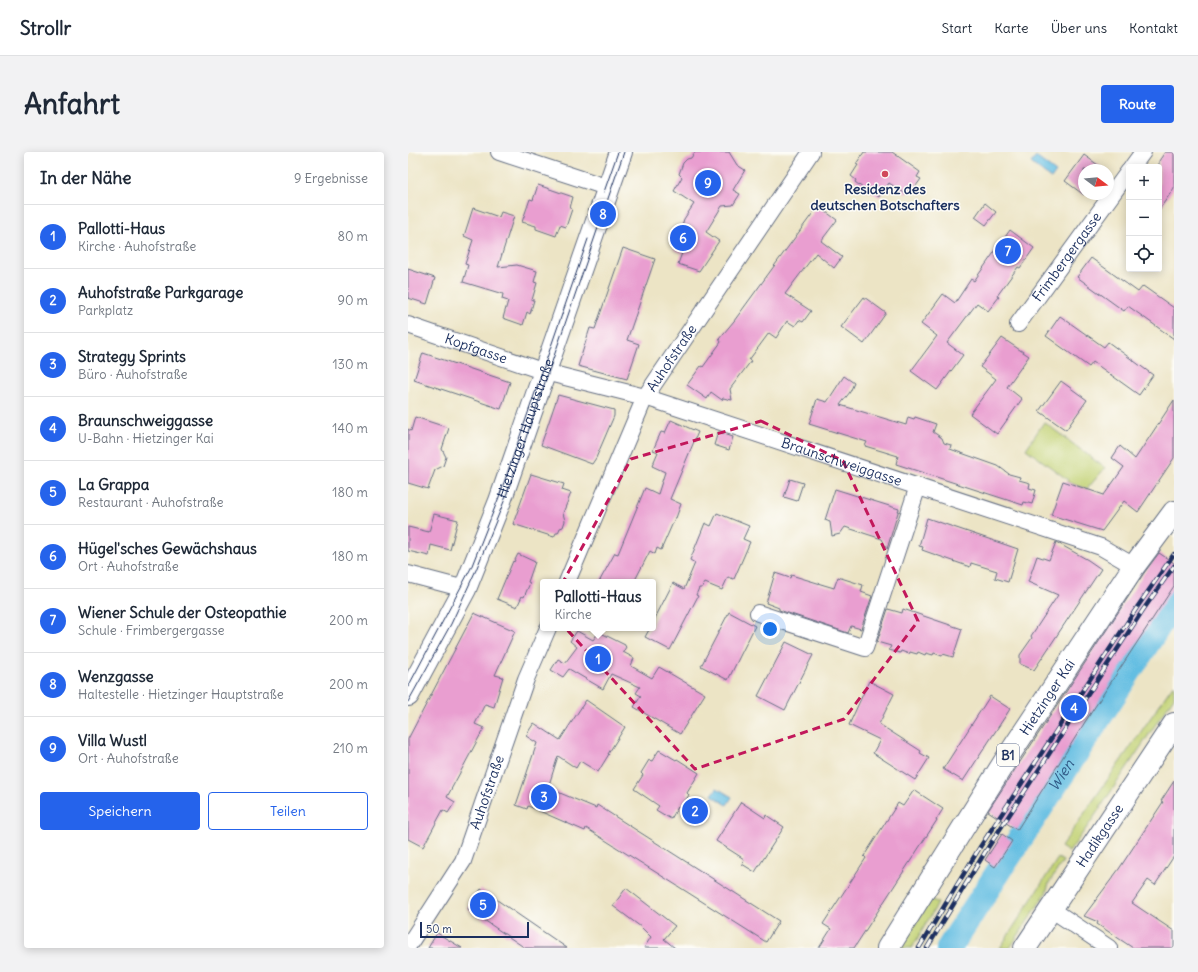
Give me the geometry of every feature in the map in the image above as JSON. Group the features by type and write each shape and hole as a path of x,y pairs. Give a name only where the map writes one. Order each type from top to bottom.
{"main road":[{"name":"Hietzinger Hauptstraße","path":"408,695 465,589 500,501 621,152"},
{"name":"Hietzinger Kai","path":"888,948 1005,761 1134,566 1174,512"},
{"name":"Hadikgasse","path":"1025,948 1174,724"}],"street":[{"path":"499,152 609,188"},
{"name":"Auhofstraße","path":"568,579 645,397 811,152"},
{"path":"1134,164 1143,152"},
{"name":"Frimbergergasse","path":"1018,324 1126,175"},
{"name":"Kopfgasse","path":"408,325 545,372"},
{"name":"Braunschweiggasse","path":"545,372 645,397 918,486 1101,547 1134,566"},
{"path":"758,613 865,648 918,486"},
{"path":"408,574 465,589"},
{"name":"Auhofstraße","path":"408,946 463,861 526,679 547,631"},
{"path":"1051,909 1108,948"}],"highlighted area":[{"path":"761,421 843,461 918,621 844,719 695,769 548,609 631,459"}],"green space":[{"path":"1044,422 1105,468 1087,489 1067,482 1068,480 1026,449"},
{"path":"1174,684 1174,697 1090,823 1069,852 1061,847"},
{"path":"1058,858 1063,861 1049,883 1046,893 1010,948 1000,948"},
{"path":"931,899 938,903 912,948 900,948"}],"water":[{"path":"1036,157 1056,172 1051,179 1031,163"},
{"path":"717,788 732,797 727,805 712,795"}],"building":[{"path":"695,152 729,152 737,165 745,170 733,190 740,194 733,205 722,206 706,232 719,241 699,271 678,264 682,253 674,250 684,219 694,204 674,191 682,177 679,174 683,163 687,159 691,158"},
{"name":"Residenz des deutschen Botschafters","path":"864,152 892,152 920,172 917,177 921,179 913,190 910,188 906,194 889,183 879,197 869,190 868,192 855,182 856,180 851,176 858,165 856,164"},
{"path":"1165,152 1174,152 1174,188 1162,206 1162,164 1159,164 1159,161"},
{"path":"1084,155 1097,164 1078,164 1078,191 1065,181"},
{"path":"538,185 573,197 570,208 572,209 566,227 560,225 556,236 536,229 536,226 522,222 530,199 533,200"},
{"path":"985,203 996,212 986,225 975,217"},
{"path":"818,206 837,220 821,241 842,257 834,268 816,253 785,294 811,311 803,322 799,320 795,326 787,321 776,338 769,333 749,360 751,361 730,389 732,400 723,398 722,400 711,392 707,399 687,385 701,366 703,367 721,342 719,339 734,321"},
{"path":"473,208 499,217 501,212 514,216 498,267 517,265 537,271 534,282 537,283 532,300 534,300 530,314 527,312 523,325 503,318 508,301 502,299 503,294 463,282 468,265 465,264 473,240 464,236"},
{"path":"1010,230 1034,248 1020,268 1018,267 997,296 999,297 988,311 977,303 947,343 963,355 937,390 911,371 937,336 921,324 943,294 955,303 971,279 974,281"},
{"path":"623,248 655,259 627,340 639,344 627,379 578,366 590,328 595,329"},
{"path":"1091,258 1138,292 1143,286 1174,308 1174,339 1128,306 1124,311 1077,277"},
{"path":"408,269 435,278 427,304 408,298"},
{"path":"864,297 886,313 864,344 841,327"},
{"path":"1060,316 1104,347 1108,342 1153,375 1139,395 1093,362 1089,367 1046,336"},
{"path":"1002,338 1029,356 1007,387 1022,399 997,434 970,414 996,379 980,367"},
{"path":"423,353 510,382 501,409 414,380"},
{"path":"844,376 854,383 850,392 840,405 906,425 908,417 914,419 915,417 936,424 933,432 942,438 944,443 951,445 950,449 998,466 1009,474 1020,477 1019,480 1030,483 1029,488 1036,490 1032,504 1024,502 1023,505 896,464 898,456 865,446 867,442 809,424 817,399 827,402"},
{"path":"1061,381 1087,400 1066,430 1039,411"},
{"path":"558,395 614,410 614,416 592,464 541,445"},
{"path":"1174,400 1174,458 1138,512 1124,501 1102,531 1051,515 1063,481 1104,495 1124,467 1112,458 1120,446 1135,459"},
{"path":"415,417 449,428 442,449 446,457 443,466 435,470 428,489 408,483 408,429 411,431"},
{"path":"671,420 698,432 670,499 681,504 676,518 661,550 657,548 655,554 650,551 636,579 601,579 615,553 618,554 645,488 658,494 665,472 652,466 658,452 653,450 661,432 665,433"},
{"path":"718,432 733,437 729,450 714,445"},
{"path":"531,474 564,484 562,490 571,493 563,513 565,521 563,527 560,528 554,537 513,524"},
{"path":"790,479 803,483 797,501 784,497"},
{"path":"835,489 899,509 887,549 882,539 845,527 840,534 832,536 830,522 825,520"},
{"path":"717,513 749,526 743,539 750,542 734,579 728,577 722,590 705,583 702,588 699,588 696,595 698,596 670,650 645,637 648,631 656,631 656,616 673,583 684,589 695,563 690,560 705,523 711,526"},
{"path":"434,514 458,520 450,550 431,545 429,556 408,551 408,527 429,532"},
{"path":"927,518 1018,549 1008,582 995,578 997,571 971,563 970,567 922,550 923,547 919,546"},
{"path":"1056,542 1101,569 1034,670 1020,664 1020,655 1058,595 1028,582 1037,556 1049,560"},
{"path":"1159,553 1174,563 1174,586 1085,722 1017,830 988,811 1144,573"},
{"path":"518,554 535,562 528,582 530,583 524,597 522,596 517,607 497,599 513,561 514,562"},
{"path":"775,573 790,578 791,575 834,588 838,577 863,585 861,592 872,596 861,629 851,626 848,633 779,610 779,608 766,603"},
{"path":"888,609 902,613 903,609 962,629 953,657 943,654 942,656 934,653 933,655 926,653 925,655 918,652 917,654 910,652 909,654 901,651 900,653 889,650 891,646 877,642"},
{"path":"729,612 755,626 728,680 701,666"},
{"path":"474,613 515,631 495,675 503,677 494,707 485,704 475,724 484,728 447,797 455,802 448,813 443,810 423,847 408,839 408,739"},
{"path":"577,631 593,640 599,632 625,645 626,647 623,652 634,658 631,666 652,678 659,667 705,694 680,734 634,707 641,696 636,693 640,687 611,674 603,689 569,669 563,677 551,670 558,659 565,663 577,647 570,641"},
{"path":"786,642 813,655 785,710 758,696"},
{"path":"869,681 894,694 879,724 921,751 920,753 929,758 915,780 873,753 880,740 849,725"},
{"path":"990,696 1010,709 963,781 943,769"},
{"path":"586,700 625,727 598,772 580,761 576,768 558,756 548,788 596,808 597,805 779,921 766,942 586,828 585,831 528,806 527,809 516,805 537,743 526,736 534,723 560,740"},
{"path":"659,750 699,773 687,793 689,795 680,809 678,807 671,819 656,810 659,806 634,789 643,775 641,773 649,760 652,761"},
{"path":"1174,781 1174,856 1155,885 1148,880 1132,903 1174,931 1174,948 1133,948 1097,924 1098,922 1084,916 1119,869 1163,802 1161,801"},
{"path":"914,790 943,809 937,820 854,948 819,948 831,929 823,924 866,858 864,856 898,803 903,806"},
{"path":"741,802 765,818 766,815 784,827 755,872 742,864 744,859 716,841"},
{"path":"1002,834 1012,841 995,867 985,860"},
{"path":"626,888 675,926 664,939 675,948 644,948 651,937 641,927 613,906"},
{"path":"481,889 567,948 525,948 468,909"},
{"path":"437,933 462,948 428,948"}],"waterway":[{"name":"Wien","path":"949,948 1174,602"}],"tram line":[{"path":"604,192 618,152"},
{"path":"408,702 451,624 476,570 505,499 624,152"},
{"path":"408,687 471,568 499,497 588,239"}],"railway":[{"path":"919,948 980,847 1138,606 1174,554"},
{"path":"927,948 987,849 1143,610 1174,566"}],"place":[{"name":"Residenz des deutschen Botschafters","path":"885,174"},
{"name":"Villa Wustl","path":"708,183"},
{"name":"Wenzgasse","path":"603,214"},
{"name":"Hügel'sches Gewächshaus","path":"683,238"},
{"name":"Wiener Schule der Osteopathie","path":"1008,251"},
{"name":"Pallotti-Haus","path":"598,659"},
{"name":"Braunschweiggasse","path":"1074,708"},
{"name":"Strategy Sprints","path":"544,797"},
{"name":"Auhofstraße Parkgarage","path":"695,811"},
{"name":"La Grappa","path":"483,905"}]}
